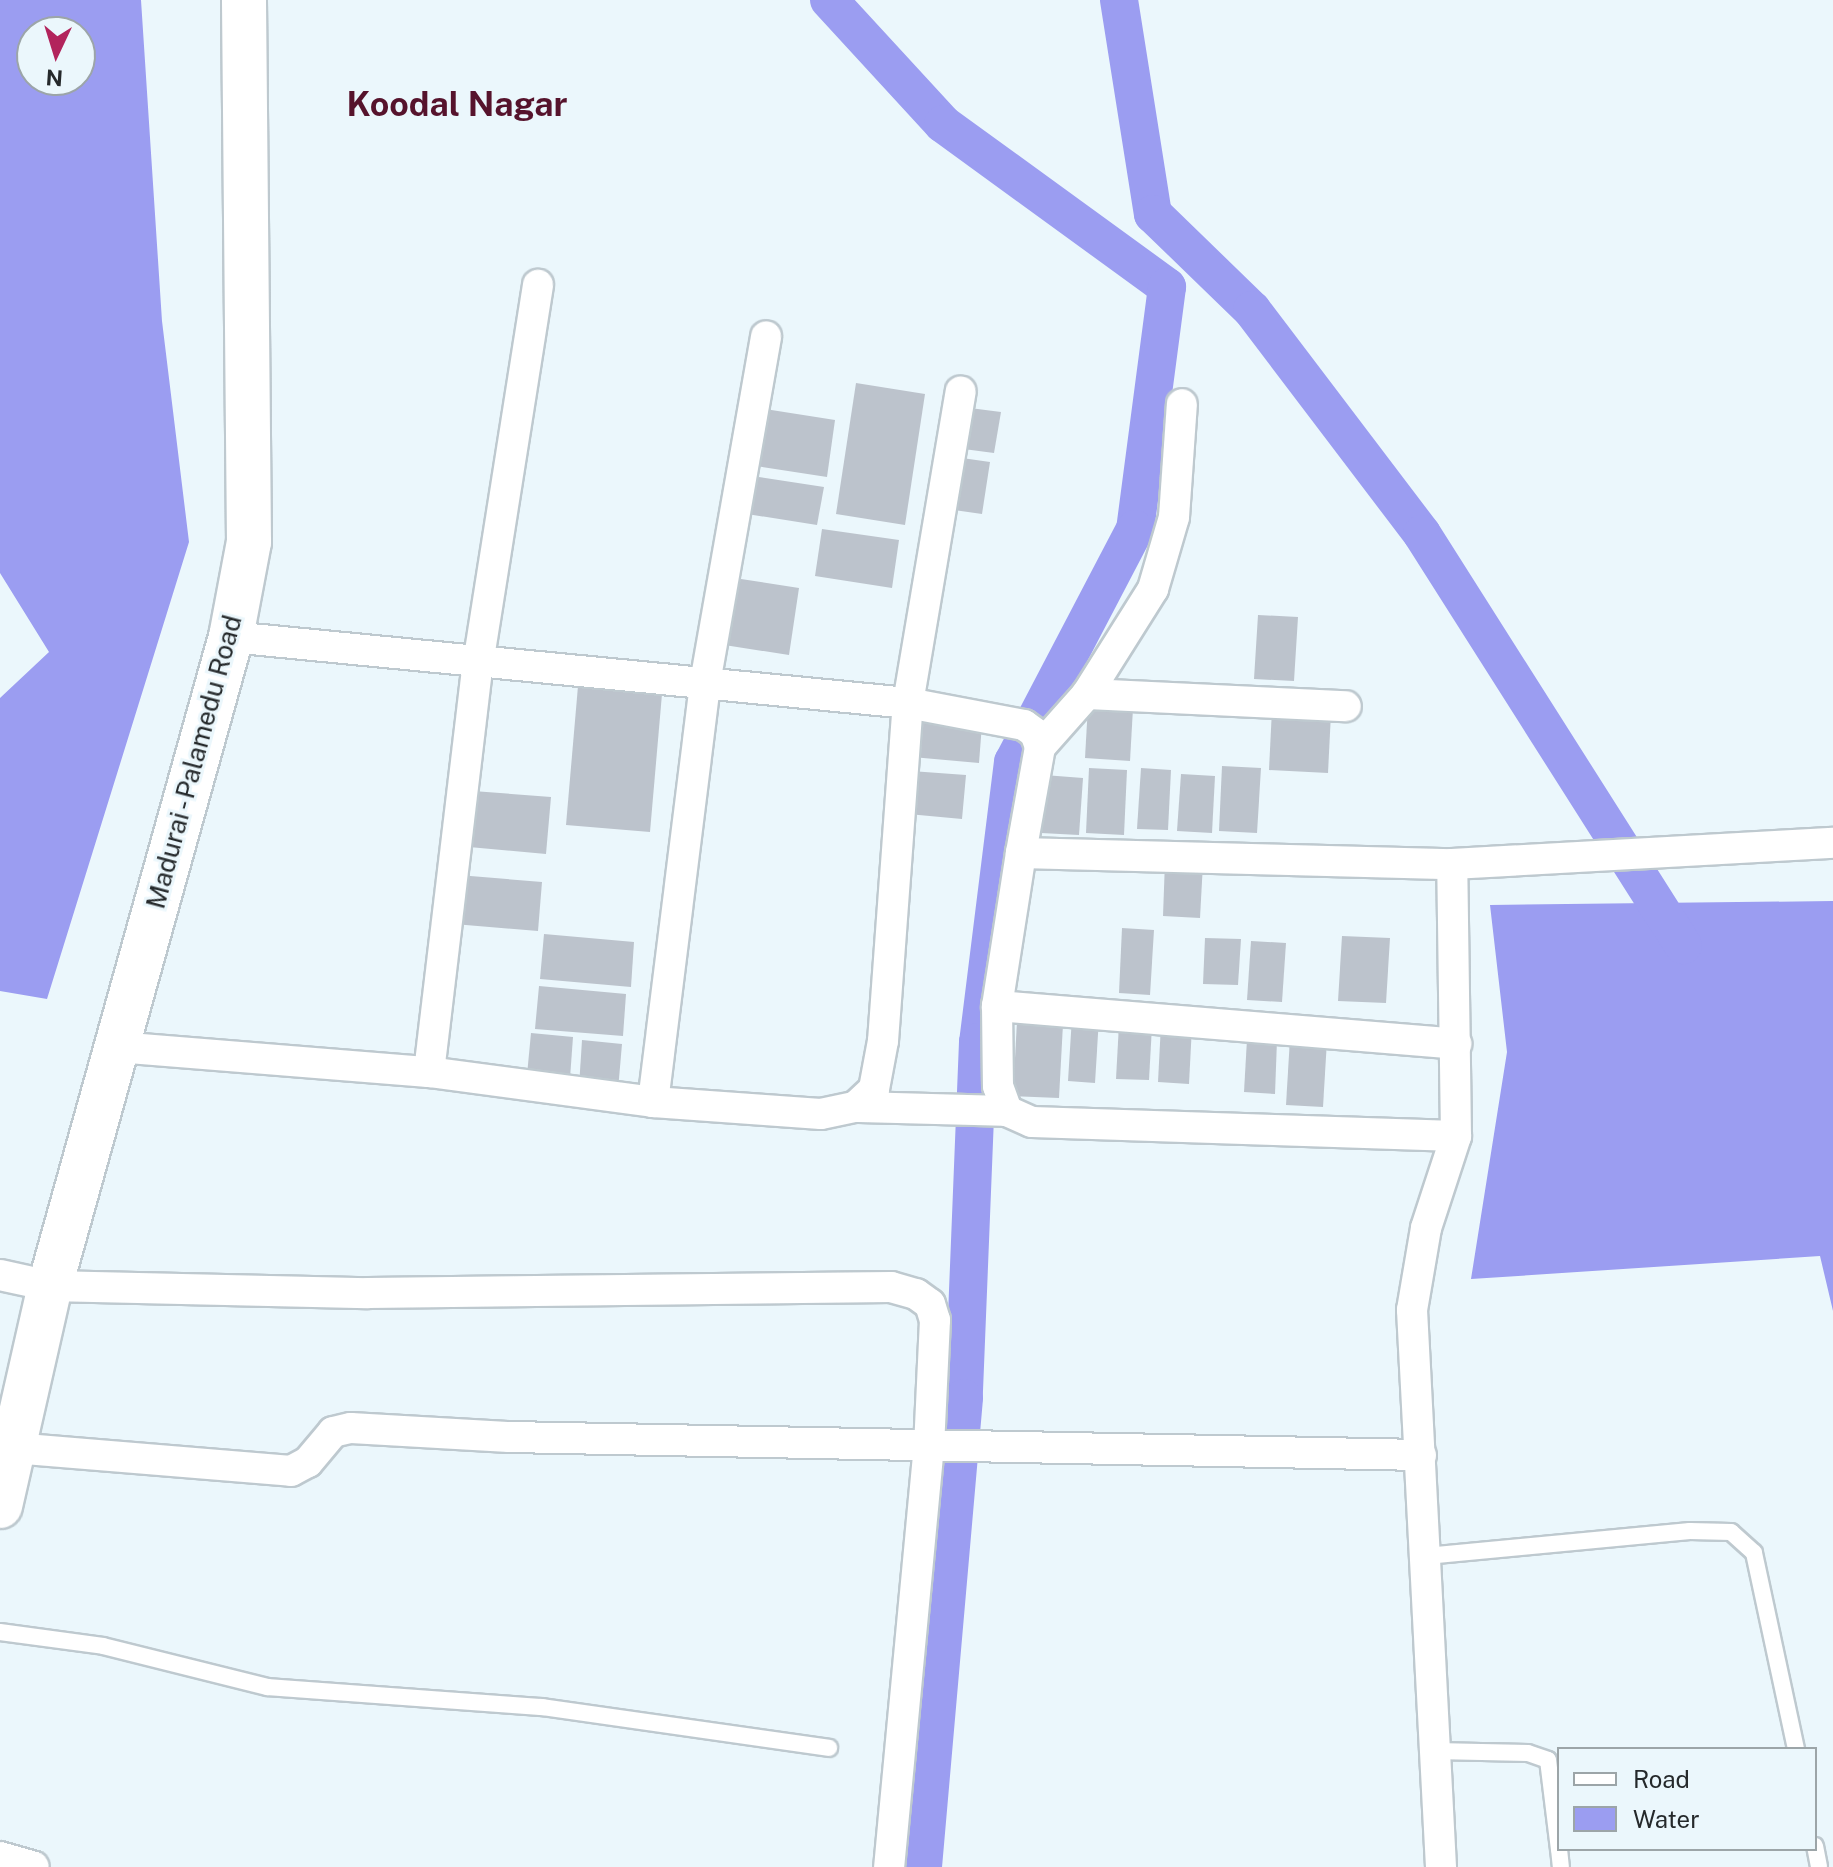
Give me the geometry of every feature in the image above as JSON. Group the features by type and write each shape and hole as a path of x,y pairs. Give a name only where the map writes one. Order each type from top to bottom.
{"main road":[{"name":"Madurai - Palamedu Road","path":"0,1506 50,1286 231,637 249,542 244,0"}],"street":[{"path":"429,1072 478,664 538,285"},
{"path":"653,1102 705,683 766,336"},
{"path":"855,1107 874,1089 883,1041 908,703 961,391"},
{"path":"1007,1111 998,1086 997,1006 1021,853 1033,735 1087,694 1153,589 1167,552 1182,404"},
{"path":"231,637 478,664 908,703 1033,735"},
{"path":"1087,694 1346,706"},
{"path":"1021,853 1452,864 1833,843"},
{"path":"1441,1867 1412,1310 1426,1228 1456,1136 1452,864"},
{"path":"997,1006 1456,1044"},
{"path":"116,1047 429,1072 653,1102 821,1114 855,1107 1007,1111 1032,1122 1060,1125 1456,1136"},
{"path":"0,1275 50,1286 368,1293 891,1287 916,1294 930,1304 935,1320 931,1445 889,1867"},
{"path":"13,1448 291,1471 308,1462 333,1432 351,1428 509,1437 1421,1455"},
{"path":"0,1857 34,1867"}],"lane":[{"path":"1426,1556 1690,1531 1731,1532 1754,1553 1796,1747"},
{"path":"0,1632 103,1646 268,1687 542,1707 829,1748"},
{"path":"1435,1751 1541,1755 1552,1769 1557,1826"}],"water":[{"path":"0,0 141,0 162,321 189,542 47,999 0,991 0,698 49,652 0,573"},
{"path":"1833,901 1833,1311 1820,1256 1471,1279 1507,1052 1490,905"}],"building":[{"path":"856,383 925,394 905,525 836,514"},
{"path":"962,407 1001,412 994,453 956,448"},
{"path":"765,409 835,420 827,477 756,466"},
{"path":"955,457 990,462 982,514 947,509"},
{"path":"752,476 824,487 817,525 747,514"},
{"path":"822,529 899,540 892,588 815,576"},
{"path":"728,577 799,588 789,655 718,644"},
{"path":"1258,615 1298,617 1294,681 1254,679"},
{"path":"578,686 662,694 650,832 566,825"},
{"path":"1088,705 1133,708 1130,761 1085,758"},
{"path":"1272,709 1331,713 1328,773 1269,770"},
{"path":"915,718 982,724 979,763 912,757"},
{"path":"1222,766 1261,768 1257,833 1219,831"},
{"path":"1089,768 1127,770 1124,835 1086,833"},
{"path":"1141,768 1171,770 1168,830 1137,829"},
{"path":"911,771 966,775 962,819 908,814"},
{"path":"1181,774 1215,776 1212,833 1177,831"},
{"path":"1044,775 1083,778 1079,835 1041,833"},
{"path":"473,791 551,797 546,854 469,847"},
{"path":"1165,861 1203,863 1200,918 1163,916"},
{"path":"458,875 542,882 538,931 454,924"},
{"path":"1122,928 1154,930 1150,995 1119,993"},
{"path":"544,934 634,942 631,987 540,979"},
{"path":"1342,936 1390,938 1386,1003 1338,1001"},
{"path":"1205,938 1241,939 1238,985 1203,984"},
{"path":"1251,941 1286,943 1282,1002 1247,1000"},
{"path":"539,986 626,994 623,1036 535,1029"},
{"path":"1072,1017 1099,1018 1095,1083 1068,1081"},
{"path":"1017,1021 1063,1024 1059,1098 1013,1096"},
{"path":"1119,1024 1152,1026 1149,1080 1116,1079"},
{"path":"1161,1024 1192,1026 1189,1084 1158,1082"},
{"path":"531,1033 573,1037 570,1078 527,1075"},
{"path":"1290,1038 1327,1040 1323,1107 1286,1105"},
{"path":"1247,1039 1277,1040 1275,1094 1244,1092"},
{"path":"582,1040 622,1044 618,1090 579,1087"}],"waterway":[{"path":"829,0 943,124 1167,287 1135,529 1013,762 978,1042 964,1398 923,1867"},
{"path":"1119,0 1153,214 1252,310 1422,534 1683,945"}],"district":[{"name":"Koodal Nagar","path":"457,105"}]}
